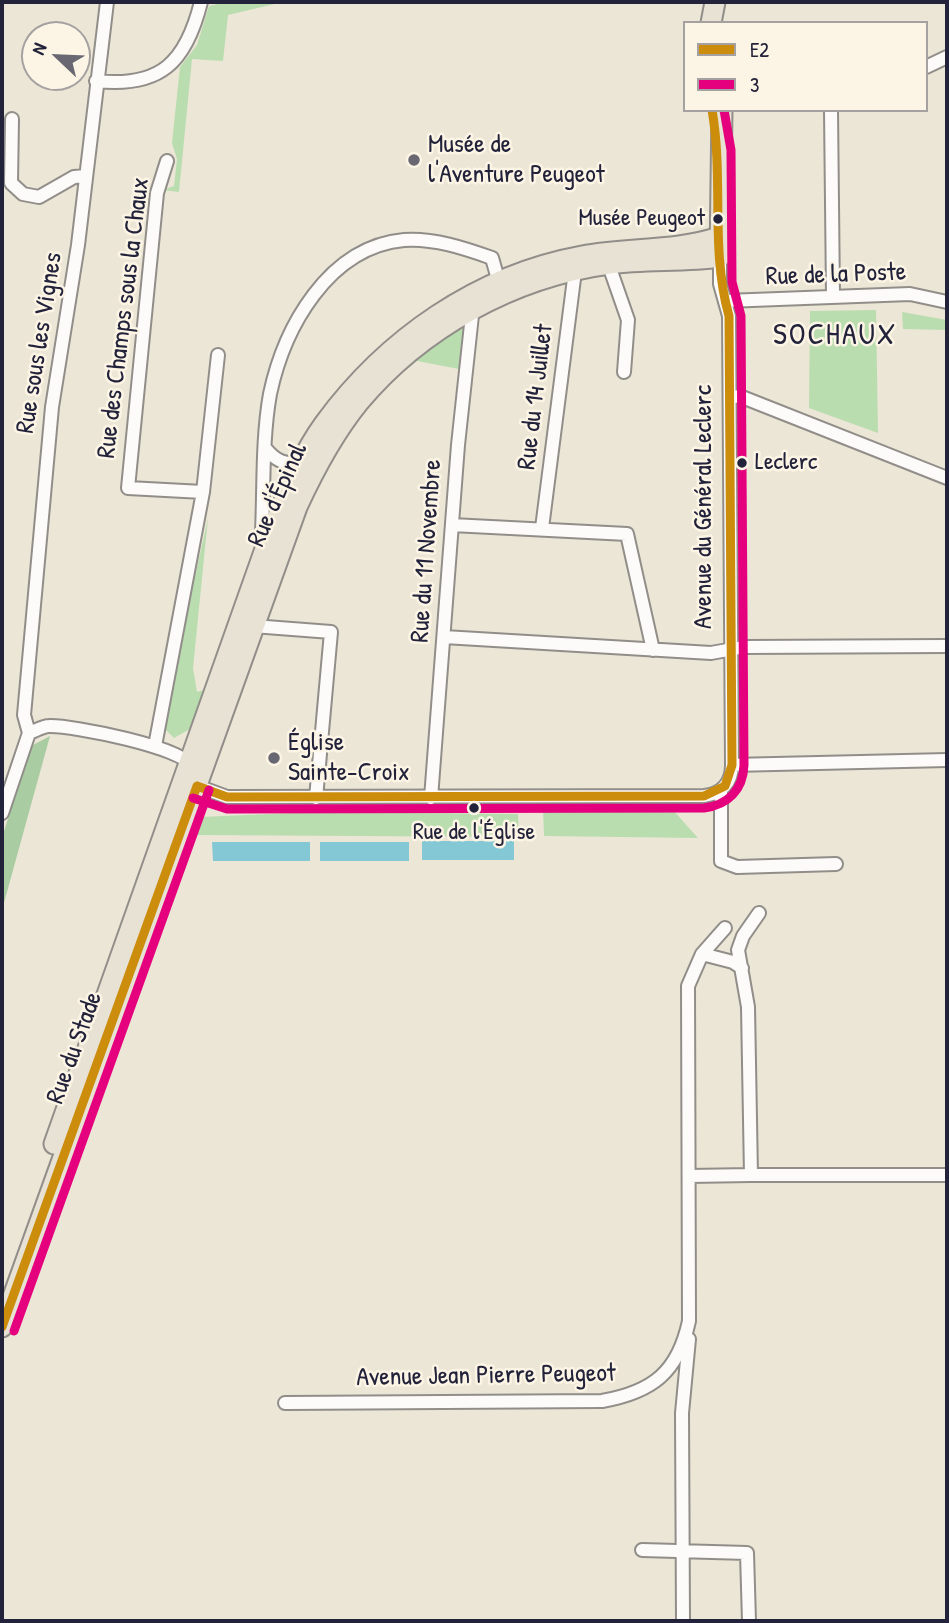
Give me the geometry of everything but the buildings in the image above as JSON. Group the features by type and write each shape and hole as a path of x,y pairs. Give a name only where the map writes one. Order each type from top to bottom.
{"main road":[{"path":"710,21 715,2"},
{"path":"720,2 720,21"},
{"name":"Avenue du Général Leclerc","path":"712,112 719,150"},
{"name":"Avenue du Général Leclerc","path":"720,247 719,150 722,112"},
{"name":"Rue d'Épinal","path":"191,762 265,549 301,463 323,425 362,378 397,345 472,301 549,264 606,258 695,243 720,247"},
{"name":"Rue d'Épinal","path":"501,288 575,271 606,258"},
{"name":"Rue d'Épinal","path":"197,786 297,507 334,436 359,402 393,367 472,301"},
{"name":"Rue du Stade","path":"2,1290 191,762"},
{"name":"Rue du Stade","path":"2,1327 197,786"}],"street":[{"name":"Rue sous les Vignes","path":"29,733 24,715 44,480 107,2"},
{"path":"96,81 131,82 166,70 187,44 201,2"},
{"path":"928,66 941,57 947,57"},
{"path":"831,112 833,296"},
{"path":"12,119 11,183 23,194 39,197 74,177 86,176"},
{"name":"Rue des Champs sous la Chaux","path":"167,161 157,193 128,488 204,492"},
{"path":"265,549 261,532 270,398 277,366 290,333 311,298 342,266 386,244 405,240 434,242 492,258 501,288"},
{"name":"Avenue du Général Leclerc","path":"720,247 720,284 726,301 730,396 732,765 730,780 721,790 721,861 737,867 836,864"},
{"path":"606,258 628,320 624,372"},
{"name":"Rue du 14 Juillet","path":"542,528 575,271"},
{"name":"Rue de la Poste","path":"726,301 910,295 947,302"},
{"name":"Rue du 11 Novembre","path":"431,797 472,301"},
{"path":"155,746 204,492 218,355"},
{"path":"730,396 742,397 947,478"},
{"path":"266,449 275,459 285,464 301,463"},
{"path":"452,525 627,534 653,650"},
{"path":"253,626 331,632 316,798"},
{"path":"444,637 711,653 744,647 947,646"},
{"path":"2,813 29,733 47,726 155,746 191,762 197,786"},
{"path":"732,765 947,760"},
{"path":"178,798 197,786"},
{"path":"197,786 228,797 316,798 688,796 710,795 721,790"},
{"path":"751,1175 748,1007 738,950 743,936 759,913"},
{"name":"Avenue Jean Pierre Peugeot","path":"683,1621 682,1413 688,1370 689,1321 688,986 702,954 725,928"},
{"path":"702,954 733,961 743,968"},
{"path":"688,1176 947,1175"},
{"name":"Avenue Jean Pierre Peugeot","path":"285,1403 602,1401 624,1397 651,1385 669,1371 680,1351 689,1321"},
{"path":"642,1550 747,1553 749,1621"}],"green space":[{"path":"227,2 283,2 228,15 223,61 192,59 179,192 163,190 174,186 177,159 172,143 180,67 197,45 209,6"},
{"path":"876,310 878,433 809,408 810,311"},
{"path":"902,312 947,320 947,330 903,329"},
{"path":"462,326 465,330 459,369 412,360 442,336"},
{"path":"208,518 193,668 197,692 207,689 190,729 174,738 166,730 164,716"},
{"path":"50,736 2,910 2,838 33,745"},
{"path":"543,808 673,810 698,838 544,836"},
{"path":"318,812 518,814 519,837 195,835 201,817"}],"water":[{"path":"422,841 514,841 514,860 422,860"},
{"path":"212,842 310,842 310,861 213,861"},
{"path":"320,842 409,842 409,861 320,861"}],"transit line":[{"name":"E2","path":"197,786 227,797 704,796 725,786 732,765 729,316 720,266 717,162 712,112"},
{"name":"3","path":"193,798 227,809 704,808 720,804 733,795 741,782 744,765 741,316 732,282 731,150 724,112"},
{"name":"E2","path":"2,1327 197,786"},
{"name":"3","path":"14,1331 209,790"}],"place":[{"name":"Musée de l'Aventure Peugeot","path":"414,160"},
{"name":"Musée Peugeot","path":"718,219"},
{"name":"Leclerc","path":"742,463"},
{"name":"Église Sainte-Croix","path":"274,758"},
{"name":"Rue de l'Église","path":"474,808"}],"district":[{"name":"SOCHAUX","path":"835,336"}]}
